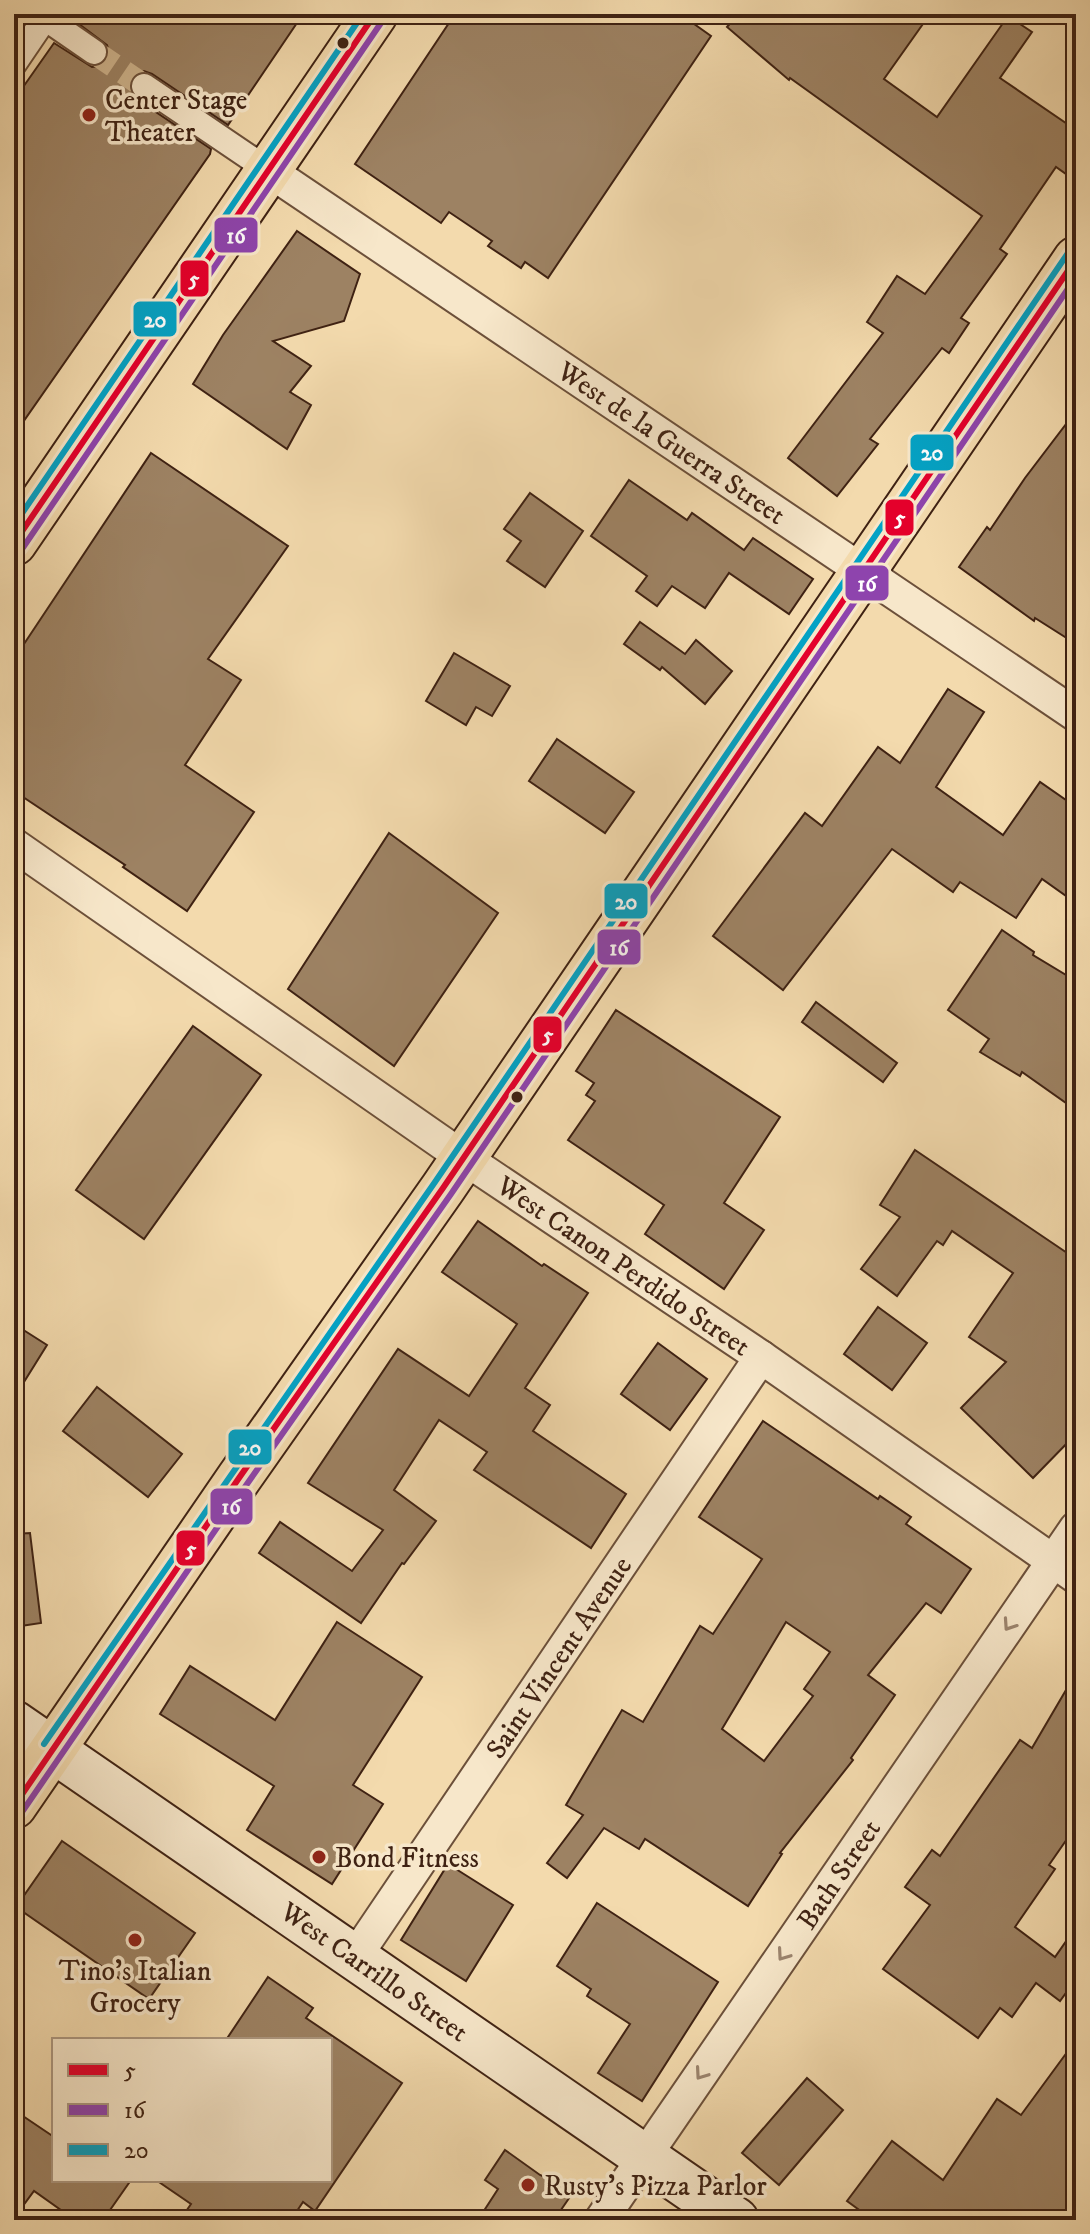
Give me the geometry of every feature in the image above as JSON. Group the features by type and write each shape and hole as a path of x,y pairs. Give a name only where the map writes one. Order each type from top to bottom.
{"main road":[{"path":"14,543 375,14"},
{"path":"14,1806 464,1158 1076,259"},
{"name":"West Carrillo Street","path":"14,1723 736,2220"}],"street":[{"path":"14,64 44,15 94,52"},
{"path":"144,86 268,170"},
{"name":"West de la Guerra Street","path":"268,170 1076,715"},
{"name":"West Canon Perdido Street","path":"14,845 464,1158 761,1357 1065,1569"},
{"name":"Saint Vincent Avenue","path":"355,1957 761,1357"},
{"name":"Bath Street","path":"601,2220 1065,1569 1076,1528"}],"building":[{"path":"74,14 303,14 228,125 152,74 144,71 132,77 129,86 135,98 211,149 210,154 14,435 14,100 54,43 92,67 106,61 109,52 107,45 71,18"},
{"path":"455,14 680,14 711,36 548,278 525,262 521,268 488,246 492,241 449,212 441,223 355,164"},
{"path":"738,14 930,14 884,79 937,117 1008,16 1032,32 1000,78 1076,130 1076,159 1066,174 1056,167 1000,249 1007,254 961,318 969,323 949,353 942,348 870,439 878,444 837,496 788,458 883,333 867,322 897,276 925,294 982,216 789,80 727,27"},
{"path":"297,231 360,274 344,321 273,341 311,366 290,392 311,405 287,449 193,384 223,335"},
{"path":"1076,411 1076,644 1035,618 1034,621 959,567 987,527 990,530"},
{"path":"151,453 288,546 208,659 241,680 185,765 254,812 187,911 123,867 125,865 14,791 14,659"},
{"path":"629,480 687,520 692,513 744,550 753,538 813,579 789,614 729,573 705,608 672,586 657,606 636,591 647,576 591,536"},
{"path":"530,493 583,531 545,587 507,561 521,541 504,529"},
{"path":"640,622 685,654 696,640 732,671 705,704 662,667 660,670 624,644"},
{"path":"454,653 510,686 492,716 476,707 466,725 426,701"},
{"path":"948,689 984,712 936,787 1003,835 1040,782 1076,807 1076,903 1042,879 1016,918 960,882 953,892 892,849 783,990 713,936 805,813 822,826 878,747 900,763"},
{"path":"557,739 634,792 605,833 529,781"},
{"path":"389,833 498,913 394,1066 288,989"},
{"path":"1002,930 1034,952 1033,955 1076,981 1076,1110 1022,1072 1020,1076 980,1052 989,1039 948,1010"},
{"path":"816,1002 897,1063 883,1082 802,1022"},
{"path":"616,1010 780,1117 724,1203 764,1230 724,1289 645,1234 664,1205 568,1140 595,1101 586,1095 594,1083 576,1071"},
{"path":"193,1026 261,1075 144,1239 76,1190"},
{"path":"915,1150 1076,1259 1076,1434 1033,1478 961,1408 1006,1362 969,1337 1013,1273 952,1231 943,1245 937,1241 897,1296 861,1269 900,1217 880,1205"},
{"path":"478,1221 542,1266 544,1264 588,1293 525,1388 550,1405 533,1431 626,1494 591,1548 474,1470 487,1452 439,1420 394,1490 436,1521 402,1563 361,1623 259,1553 280,1522 352,1571 383,1530 308,1483 398,1349 469,1396 517,1324 442,1272"},
{"path":"878,1307 927,1343 892,1390 844,1354"},
{"path":"14,1324 47,1345 14,1398"},
{"path":"658,1343 707,1379 670,1430 621,1394"},
{"path":"97,1387 182,1454 148,1497 63,1431"},
{"path":"763,1421 878,1499 880,1496 911,1517 906,1524 971,1569 941,1613 926,1603 868,1675 895,1695 851,1758 853,1760 780,1853 748,1906 645,1839 639,1849 604,1828 567,1878 547,1863 583,1815 566,1805 622,1710 643,1722 700,1626 713,1634 762,1559 699,1517","holes":["786,1622 830,1652 804,1689 813,1696 764,1761 722,1729"]},
{"path":"30,1533 41,1623 14,1627 14,1534"},
{"path":"337,1622 422,1677 353,1785 383,1804 332,1884 247,1830 274,1786 160,1714 190,1666 275,1720"},
{"path":"1076,1673 1076,1826 1049,1865 1055,1869 1015,1927 1055,1957 1076,1927 1076,1979 1060,2001 1036,1983 1012,2017 1000,2008 978,2038 883,1969 930,1905 905,1887 932,1850 940,1856 1020,1740 1032,1748"},
{"path":"62,1841 195,1933 149,1999 16,1907"},
{"path":"448,1864 513,1905 466,1981 401,1940"},
{"path":"597,1903 718,1982 642,2101 598,2073 630,2024 587,1996 591,1989 557,1966"},
{"path":"268,1977 313,2008 306,2018 402,2083 315,2211 303,2202 291,2220 180,2220 191,2204 159,2182 332,2182 332,2038 227,2038"},
{"path":"1076,2040 1076,2220 873,2220 847,2201 892,2141 943,2180 997,2099 1021,2115"},
{"path":"807,2078 843,2110 779,2185 742,2153"},
{"path":"14,2110 52,2136 52,2182 130,2182 103,2220 75,2220 34,2191 14,2218"},
{"name":"Rusty's Pizza Parlor","path":"505,2150 540,2175 574,2191 554,2220 478,2220 498,2189 485,2180"}],"tunnel":[{"path":"94,52 144,86"}],"transit line":[{"name":"20","path":"14,525 363,14"},
{"name":"5","path":"14,543 375,14"},
{"name":"16","path":"22,549 383,20"},
{"name":"20","path":"44,1744 435,1182 1068,253"},
{"name":"5","path":"14,1806 443,1188 1076,259"},
{"name":"16","path":"22,1812 451,1194 1076,277"}],"place":[{"name":"Center Stage Theater","path":"89,115"},
{"name":"Bond Fitness","path":"319,1857"},
{"name":"Tino's Italian Grocery","path":"135,1940"},
{"name":"Rusty's Pizza Parlor","path":"528,2185"}]}
